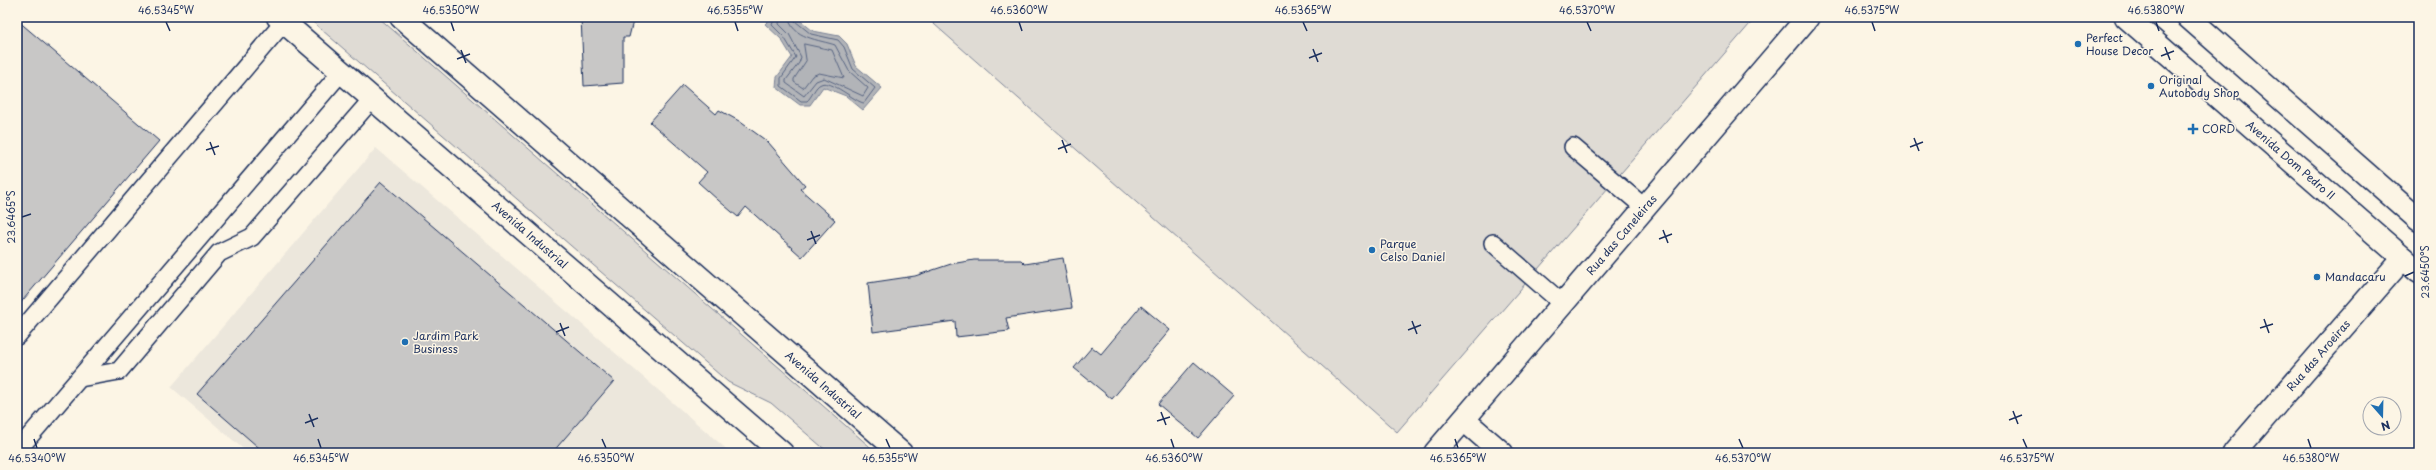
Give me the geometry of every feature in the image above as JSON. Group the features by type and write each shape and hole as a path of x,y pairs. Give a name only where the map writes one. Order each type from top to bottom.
{"main road":[{"name":"Avenida Industrial","path":"401,17 901,453"},
{"name":"Rua das Caneleiras","path":"1435,453 1808,17"},
{"name":"Avenida Dom Pedro II","path":"2126,17 2419,272"},
{"path":"2188,17 2419,220"},
{"name":"Avenida Industrial","path":"281,20 342,71 782,453"},
{"name":"Rua das Aroeiras","path":"2234,453 2403,258"},
{"path":"1464,420 1502,453"}],"lane":[{"path":"17,336 281,20"},
{"path":"17,450 342,71"},
{"path":"80,378 119,371 219,254 252,237 373,98"},
{"path":"1573,147 1645,208"},
{"path":"1493,243 1563,304"}],"shaded area":[{"path":"307,17 378,17 877,453 829,453 771,403 728,382"},
{"name":"Parque Celso Daniel","path":"926,17 1756,17 1397,432"},
{"name":"Jardim Park Business","path":"376,148 731,453 248,453 171,387"}],"water":[{"path":"772,17 796,17 813,31 839,36 847,44 856,66 882,88 863,110 846,96 823,87 810,105 800,105 776,87 777,77 792,57 781,39 765,24"}],"building":[{"path":"581,17 634,17 629,37 623,37 623,83 584,86"},
{"path":"17,20 159,141 17,307"},
{"path":"683,85 716,114 719,110 739,121 768,142 805,185 800,189 835,220 802,257 746,207 738,217 718,200 698,182 707,172 650,122"},
{"name":"Jardim Park Business","path":"381,182 614,381 552,453 265,453 197,394"},
{"path":"1063,258 1072,308 1006,318 1009,331 956,337 955,321 873,332 868,283 915,276 951,264 974,260 1021,260 1025,264"},
{"path":"1141,306 1170,330 1112,399 1074,368 1092,347 1101,354"},
{"path":"1194,362 1234,396 1198,438 1158,404"}],"place":[{"name":"Perfect House Decor","path":"2078,44"},
{"name":"Original Autobody Shop","path":"2151,86"},
{"name":"CORD","path":"2193,129"},
{"name":"Parque Celso Daniel","path":"1372,250"},
{"name":"Mandacaru","path":"2317,277"},
{"name":"Jardim Park Business","path":"405,342"}]}
